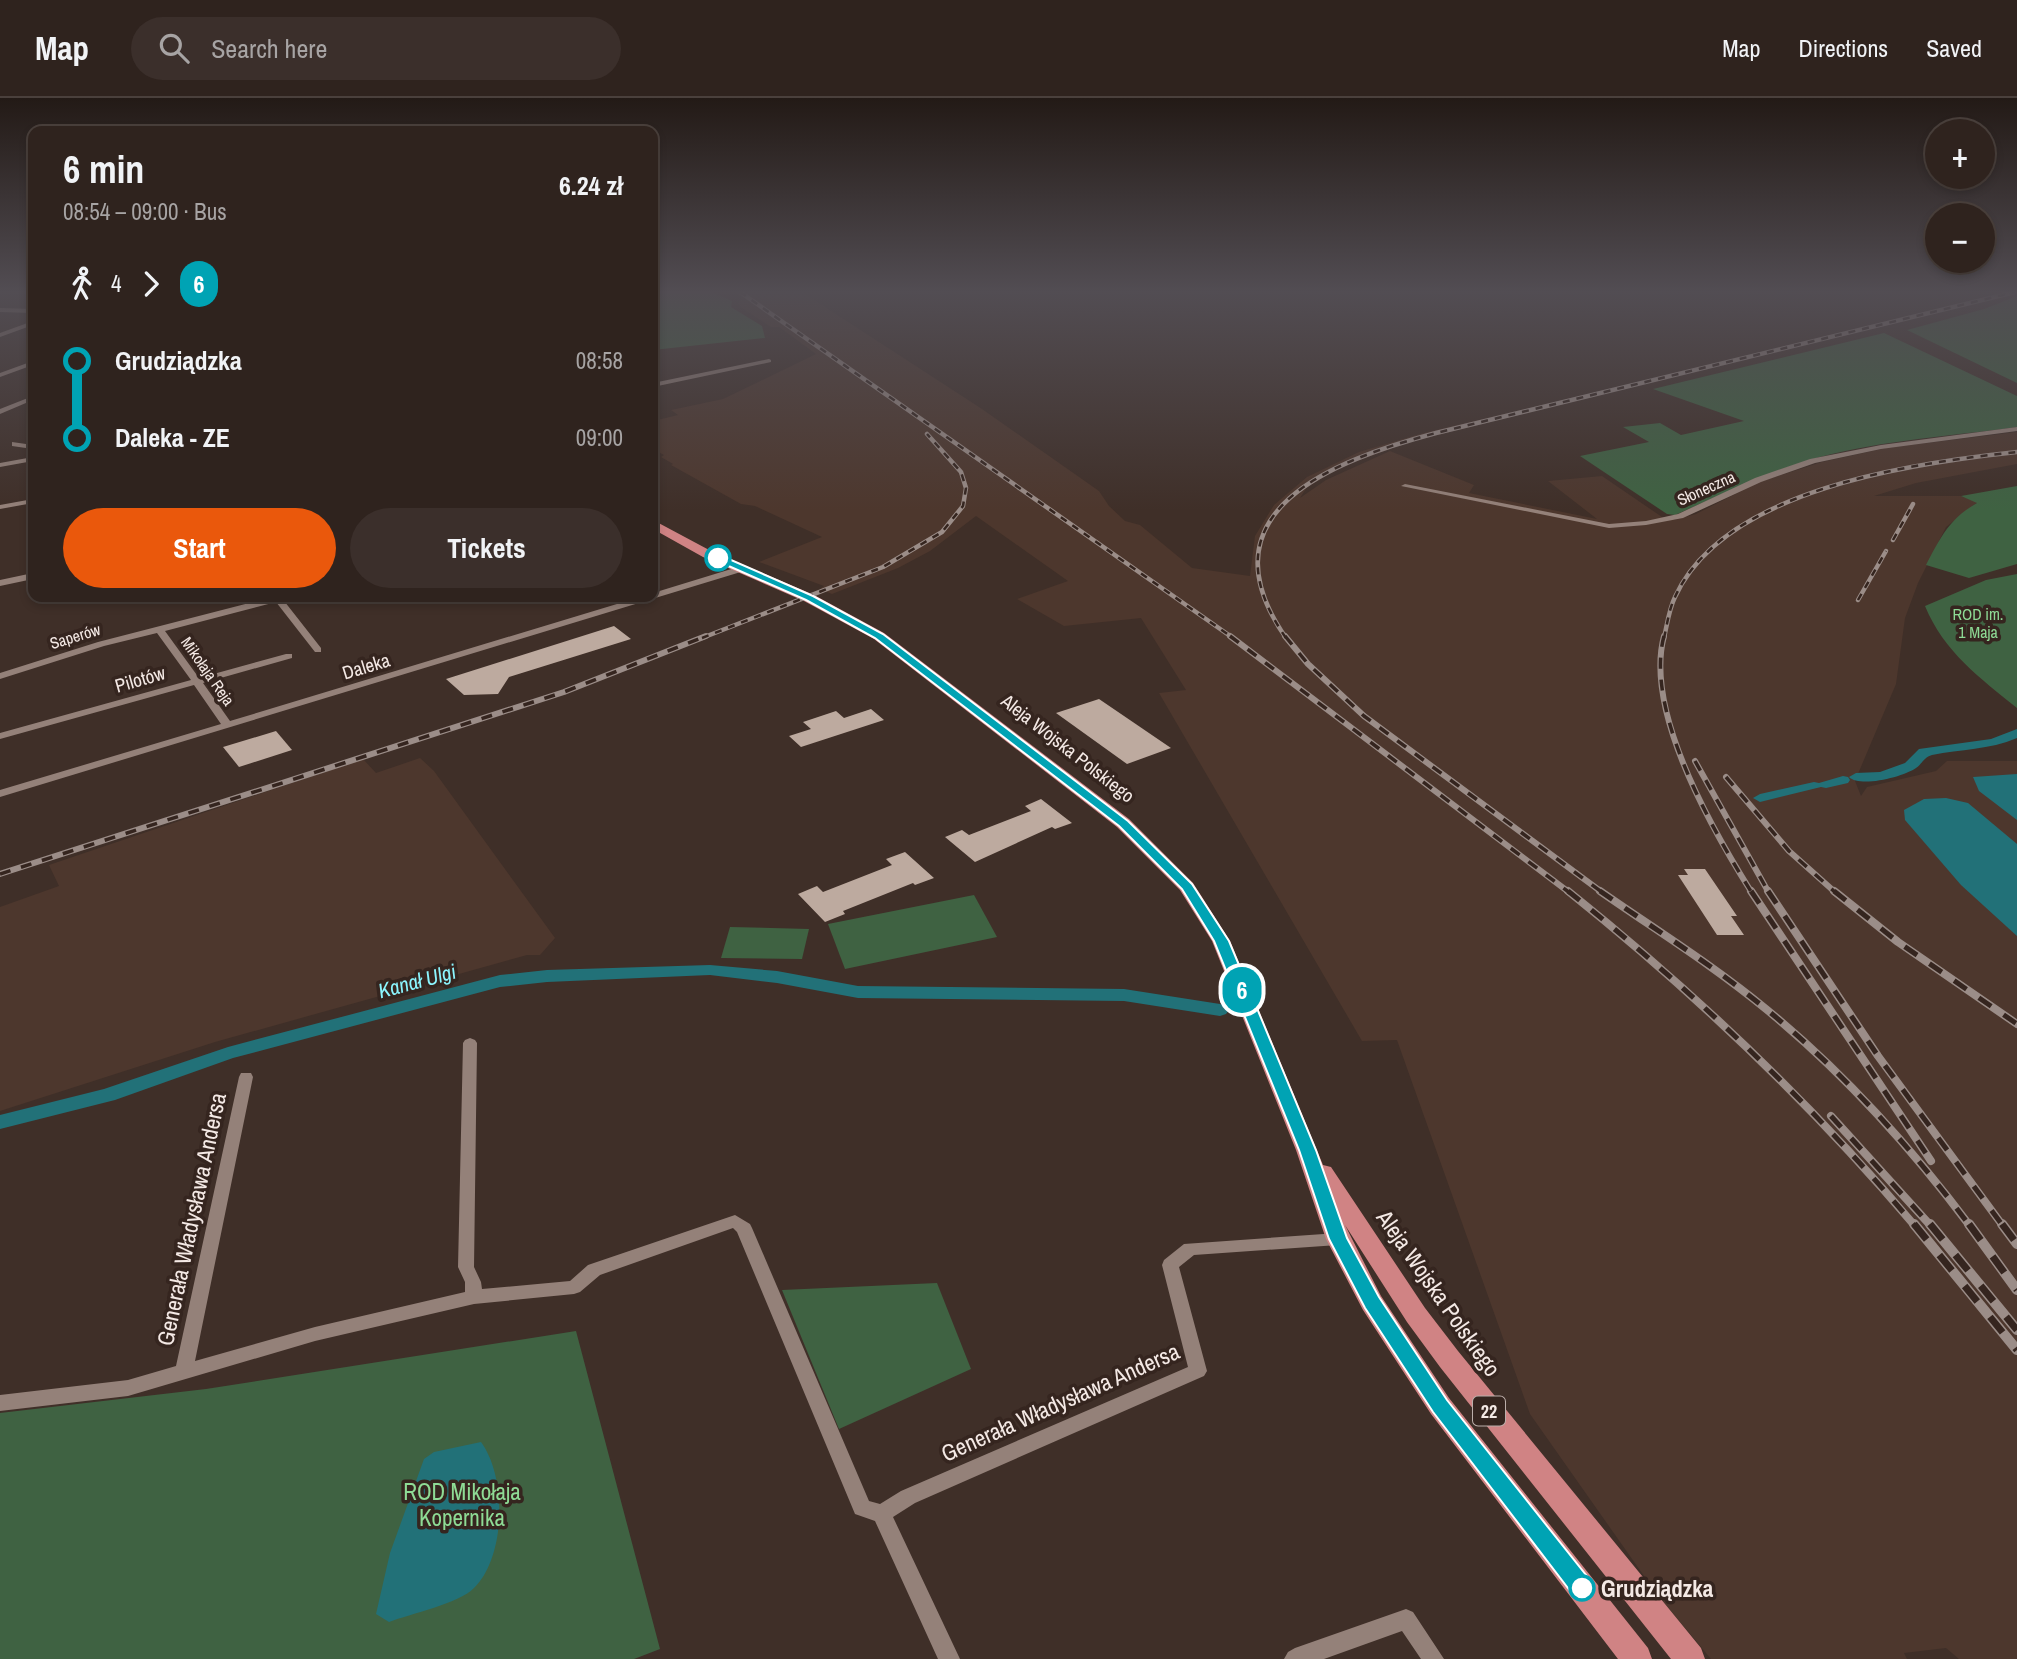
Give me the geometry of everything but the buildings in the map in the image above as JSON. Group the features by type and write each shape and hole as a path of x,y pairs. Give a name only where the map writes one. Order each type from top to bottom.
{"main road":[{"name":"Aleja Wojska Polskiego","path":"658,527 741,569 809,598 879,636 1124,823 1170,867 1196,898 1222,941 1307,1150 1338,1239 1372,1303 1427,1388 1637,1659"},
{"name":"Aleja Wojska Polskiego","path":"1307,1150 1448,1359 1689,1659"}],"street":[{"path":"0,375 28,365"},
{"path":"658,384 750,365"},
{"path":"0,412 28,400"},
{"name":"Słoneczna","path":"1405,486 1609,526 1633,524 1680,516 1758,480 1824,458 1881,447 2017,429"},
{"path":"15,443 28,446"},
{"path":"0,465 28,460"},
{"path":"0,507 28,502"},
{"name":"Daleka","path":"658,594 741,569"},
{"path":"0,583 28,577"},
{"name":"Mikołaja Reja","path":"228,726 160,630 262,602"},
{"name":"Mikołaja Reja","path":"280,602 318,650"},
{"name":"Daleka","path":"0,794 633,602"},
{"name":"Saperów","path":"0,676 101,644 160,630"},
{"name":"Pilotów","path":"0,736 289,656"},
{"path":"470,1043 466,1267 473,1282 474,1297"},
{"name":"Generała Władysława Andersa","path":"184,1371 246,1077"},
{"name":"Generała Władysława Andersa","path":"0,1403 128,1388 315,1334 474,1297 574,1287 594,1270 735,1222 744,1228 862,1508 882,1514 948,1659"},
{"name":"Generała Władysława Andersa","path":"882,1514 908,1497 1198,1371 1170,1265 1189,1249 1338,1239"},
{"path":"1295,1659 1406,1619 1433,1659"}],"shaded area":[{"path":"794,365 914,365 1099,491 1109,506 1125,521 1140,525 1192,568 1250,576 1255,536 1274,505 1307,477 1359,452 1420,434 1711,365 1722,365 1409,442 1343,466 1307,487 1300,498 1326,480 1390,451 1474,485 1469,493 1597,519 1548,481 1602,476 1662,517 1674,520 1696,514 1759,482 1822,462 1886,448 2017,432 2017,464 1916,483 1874,496 1961,496 1978,502 1946,527 1918,583 1905,618 1896,684 1855,781 1861,796 1867,787 1936,771 1947,761 2017,761 2017,1659 1959,1659 1946,1648 1904,1653 1907,1659 1711,1659 1656,1593 1530,1414 1397,1040 1362,1041 1159,693 1186,690 1141,618 1064,626 1017,599 1068,581 976,516 930,551 898,568 832,594 820,589 824,586 759,562 822,537 755,506 741,504 671,465 673,464 661,457 664,455 658,452 658,420 678,415 671,410 723,399"},
{"path":"420,758 434,771 555,938 540,955 527,955 215,1042 0,1111 0,907 59,886 49,865 363,759 376,773"}],"green space":[{"path":"1753,365 1951,365 2017,396 2017,427 1893,442 1820,457 1765,476 1675,515 1667,514 1580,456 1649,442 1623,427 1660,423 1681,435 1744,421 1653,389"},
{"path":"1979,365 2017,365 2017,383"},
{"path":"2017,486 2017,564 1969,578 1926,565 1941,537 1953,522 1977,503 1961,496"},
{"name":"ROD im. 1 Maja","path":"2017,574 2017,708 1953,651 1925,606 1986,580"},
{"path":"974,895 997,937 845,969 828,924"},
{"path":"730,927 809,929 802,959 721,958"},
{"path":"937,1283 971,1369 839,1429 782,1290"},
{"name":"ROD Mikołaja Kopernika","path":"576,1331 660,1649 634,1659 0,1659 0,1413 206,1389"}],"water":[{"path":"2017,774 2017,820 1979,791 1973,777"},
{"path":"1946,798 1968,803 2017,844 2017,936 1961,885 1905,820 1904,810 1924,799"},
{"path":"481,1442 489,1457 499,1495 497,1537 485,1574 474,1588 458,1599 389,1622 376,1614 390,1553 424,1459 434,1452"}],"waterway":[{"path":"1856,777 1882,776 1910,766 1924,752 1994,743 2017,733"},
{"path":"1826,784 1843,780"},
{"path":"1760,798 1814,786"},
{"name":"Kanał Ulgi","path":"0,1122 108,1095 228,1053 500,981 547,976 710,970 777,977 858,992 1124,995 1220,1010"}],"railway":[{"path":"844,365 1233,638"},
{"path":"1286,638 1263,594 1258,556 1268,524 1290,498 1321,476 1397,444 1436,433 1716,365"},
{"path":"702,638 883,567 942,532 963,506 966,488 961,472 927,434"},
{"path":"1664,638 1675,597 1699,560 1734,530 1777,507 1825,488 1876,474 2017,452"},
{"path":"1893,540 1913,504"},
{"path":"1858,600 1886,551"},
{"path":"0,874 564,692 706,636"},
{"path":"1230,636 1570,893"},
{"path":"1285,636 1308,664 1364,716 1603,893"},
{"path":"1664,636 1660,666 1664,699 1673,734 1702,804 1752,893"},
{"path":"1695,761 1769,893"},
{"path":"1726,777 1789,851 1836,893"},
{"path":"1568,891 1661,969 1750,1050 1835,1136 1915,1226"},
{"path":"1600,891 1726,978 1822,1058 1924,1167 1970,1226"},
{"path":"1751,891 1931,1161"},
{"path":"1768,891 1878,1056 2003,1226"},
{"path":"1834,891 1898,942 2017,1024"},
{"path":"1831,1116 1931,1226"},
{"path":"1914,1224 2017,1350"},
{"path":"1930,1224 2017,1330"},
{"path":"1969,1224 2017,1290"},
{"path":"2002,1224 2017,1244"}],"bus line":[{"name":"6","path":"718,558 809,598 879,636 1124,823 1187,887 1222,941 1307,1150 1338,1239 1372,1303 1420,1379 1582,1588"}],"place":[{"name":"Grudziądzka","path":"1582,1588"}]}
